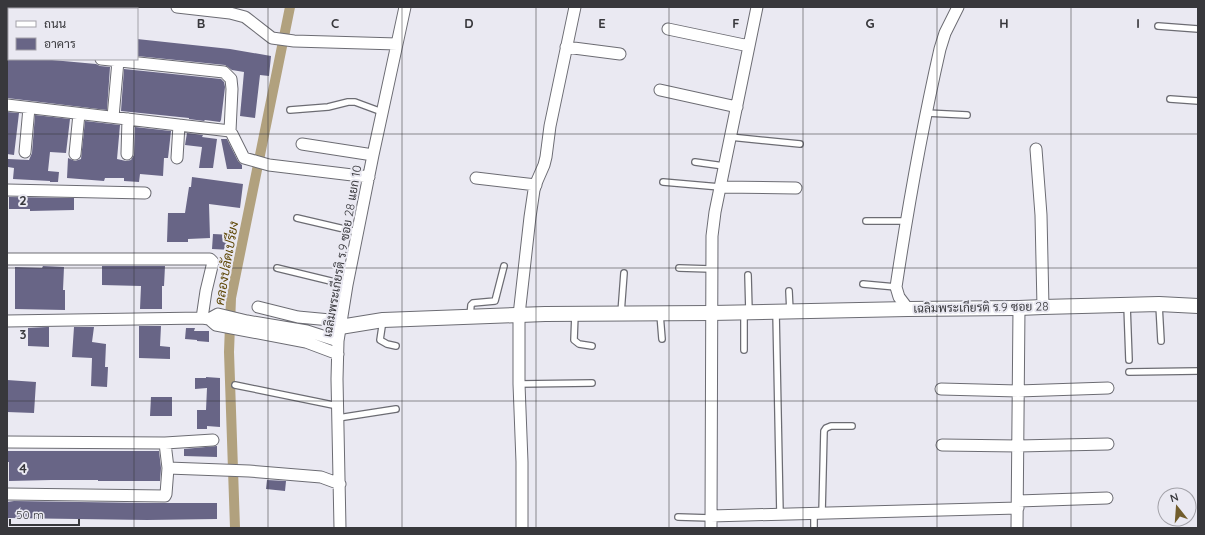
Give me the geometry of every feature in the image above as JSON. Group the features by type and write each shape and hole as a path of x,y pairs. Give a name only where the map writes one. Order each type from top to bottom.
{"street":[{"path":"177,7 230,13 245,17 272,38 294,41 397,44"},
{"name":"เฉลิมพระเกียรติ ร.9 ซอย 28 แยก 10","path":"340,528 338,341 340,324 373,155 405,7"},
{"path":"522,528 519,315 530,217 536,185 545,161 550,126 575,7"},
{"path":"757,7 714,212 711,269 711,521 780,514 1018,504 1107,498"},
{"path":"896,287 919,149 940,49 945,33 958,7"},
{"path":"668,29 749,46"},
{"path":"566,47 620,54"},
{"path":"110,60 224,72 231,79 230,131 244,158 269,165 369,177"},
{"path":"113,117 118,61"},
{"path":"660,90 737,107"},
{"path":"7,105 230,131"},
{"path":"25,152 29,108"},
{"path":"75,154 79,114"},
{"path":"127,154 128,119"},
{"path":"177,158 179,125"},
{"path":"302,144 373,155"},
{"path":"1036,149 1041,215 1043,307"},
{"path":"476,178 536,185"},
{"path":"720,187 796,188"},
{"path":"7,190 145,193"},
{"path":"7,259 210,258 213,262 206,291 211,319"},
{"name":"เฉลิมพระเกียรติ ร.9 ซอย 28","path":"896,287 899,297 908,309 1019,308 1159,304 1198,306"},
{"path":"258,307 298,317 340,324 383,320 519,315 746,313 908,309"},
{"path":"1017,528 1019,308"},
{"path":"7,321 211,319 307,337 338,341"},
{"path":"307,337 338,354"},
{"path":"941,389 1018,390 1108,388"},
{"path":"7,442 165,443 213,440"},
{"path":"7,494 164,496 166,494 168,468 165,443"},
{"path":"942,445 1018,446 1108,444"},
{"path":"168,468 249,471 321,477 340,484"}],"lane":[{"path":"1158,26 1198,30"},
{"path":"1170,100 1198,101"},
{"path":"290,110 328,107 348,102 355,102 382,112"},
{"path":"926,113 966,115"},
{"path":"730,137 800,144"},
{"path":"695,162 724,166"},
{"path":"663,182 720,187"},
{"path":"297,218 358,232"},
{"path":"866,221 906,221"},
{"path":"470,317 471,305 473,303 493,301 496,299 504,266"},
{"path":"277,268 347,285"},
{"path":"679,268 711,269"},
{"path":"621,314 624,273"},
{"path":"744,350 748,275"},
{"path":"863,284 896,287"},
{"path":"780,514 783,312 789,291"},
{"path":"1159,304 1161,341"},
{"path":"1127,305 1129,360"},
{"path":"575,314 574,340 579,344 592,346"},
{"path":"660,314 662,339"},
{"path":"383,320 380,340 387,344 396,346"},
{"path":"1130,372 1198,371"},
{"path":"519,384 592,383"},
{"path":"235,385 338,406"},
{"path":"338,418 396,409"},
{"path":"814,528 818,513 824,430 831,426 852,426"},
{"path":"678,517 711,521"}],"building":[{"path":"138,39 230,49 271,56 269,76 260,75 255,118 240,116 244,72 232,70 225,65 138,56"},
{"path":"8,59 52,60 96,64 110,67 107,110 7,98"},
{"path":"124,69 221,79 224,82 225,87 220,122 121,111"},
{"path":"7,112 19,113 14,155 7,154"},
{"path":"35,115 70,119 66,153 50,152 48,171 59,172 58,182 13,179 14,168 8,167 8,159 29,160 32,153"},
{"path":"85,121 120,125 117,159 126,161 131,160 134,155 135,127 171,131 168,158 164,158 163,176 140,174 139,182 124,181 124,178 105,178 104,181 67,178 68,158 75,161 81,159"},
{"path":"187,133 217,139 213,168 199,168 202,147 185,145"},
{"path":"221,139 227,139 238,161 242,165 242,169 227,169"},
{"path":"192,177 243,184 240,208 209,204 210,238 188,239 188,242 167,242 168,213 185,213"},
{"path":"9,197 74,198 74,210 30,211 30,209 9,209"},
{"path":"213,234 233,235 232,250 212,249"},
{"path":"43,266 64,267 63,290 65,290 65,310 15,309 15,267 42,268"},
{"path":"102,266 165,266 164,286 162,286 162,309 140,309 141,286 102,285"},
{"path":"139,326 161,326 160,346 170,347 170,359 139,358"},
{"path":"49,327 49,347 28,346 28,328"},
{"path":"74,327 94,327 92,342 106,344 105,367 108,367 107,387 91,386 92,358 72,357"},
{"path":"186,328 195,328 194,331 209,331 209,342 185,339"},
{"path":"195,378 220,378 220,427 207,426 207,429 197,429 197,410 206,410 207,388 195,389"},
{"path":"7,380 36,382 34,413 7,412"},
{"path":"151,397 172,397 172,416 150,416"},
{"path":"217,446 217,457 184,456 184,449"},
{"path":"7,451 159,451 161,468 160,481 9,481 9,462 7,462"},
{"path":"267,480 286,481 285,491 266,489"},
{"path":"7,502 217,503 217,519 147,520 7,518"}],"waterway":[{"name":"คลองปลัดเปรียง","path":"235,528 229,352 231,298 290,7"}]}
